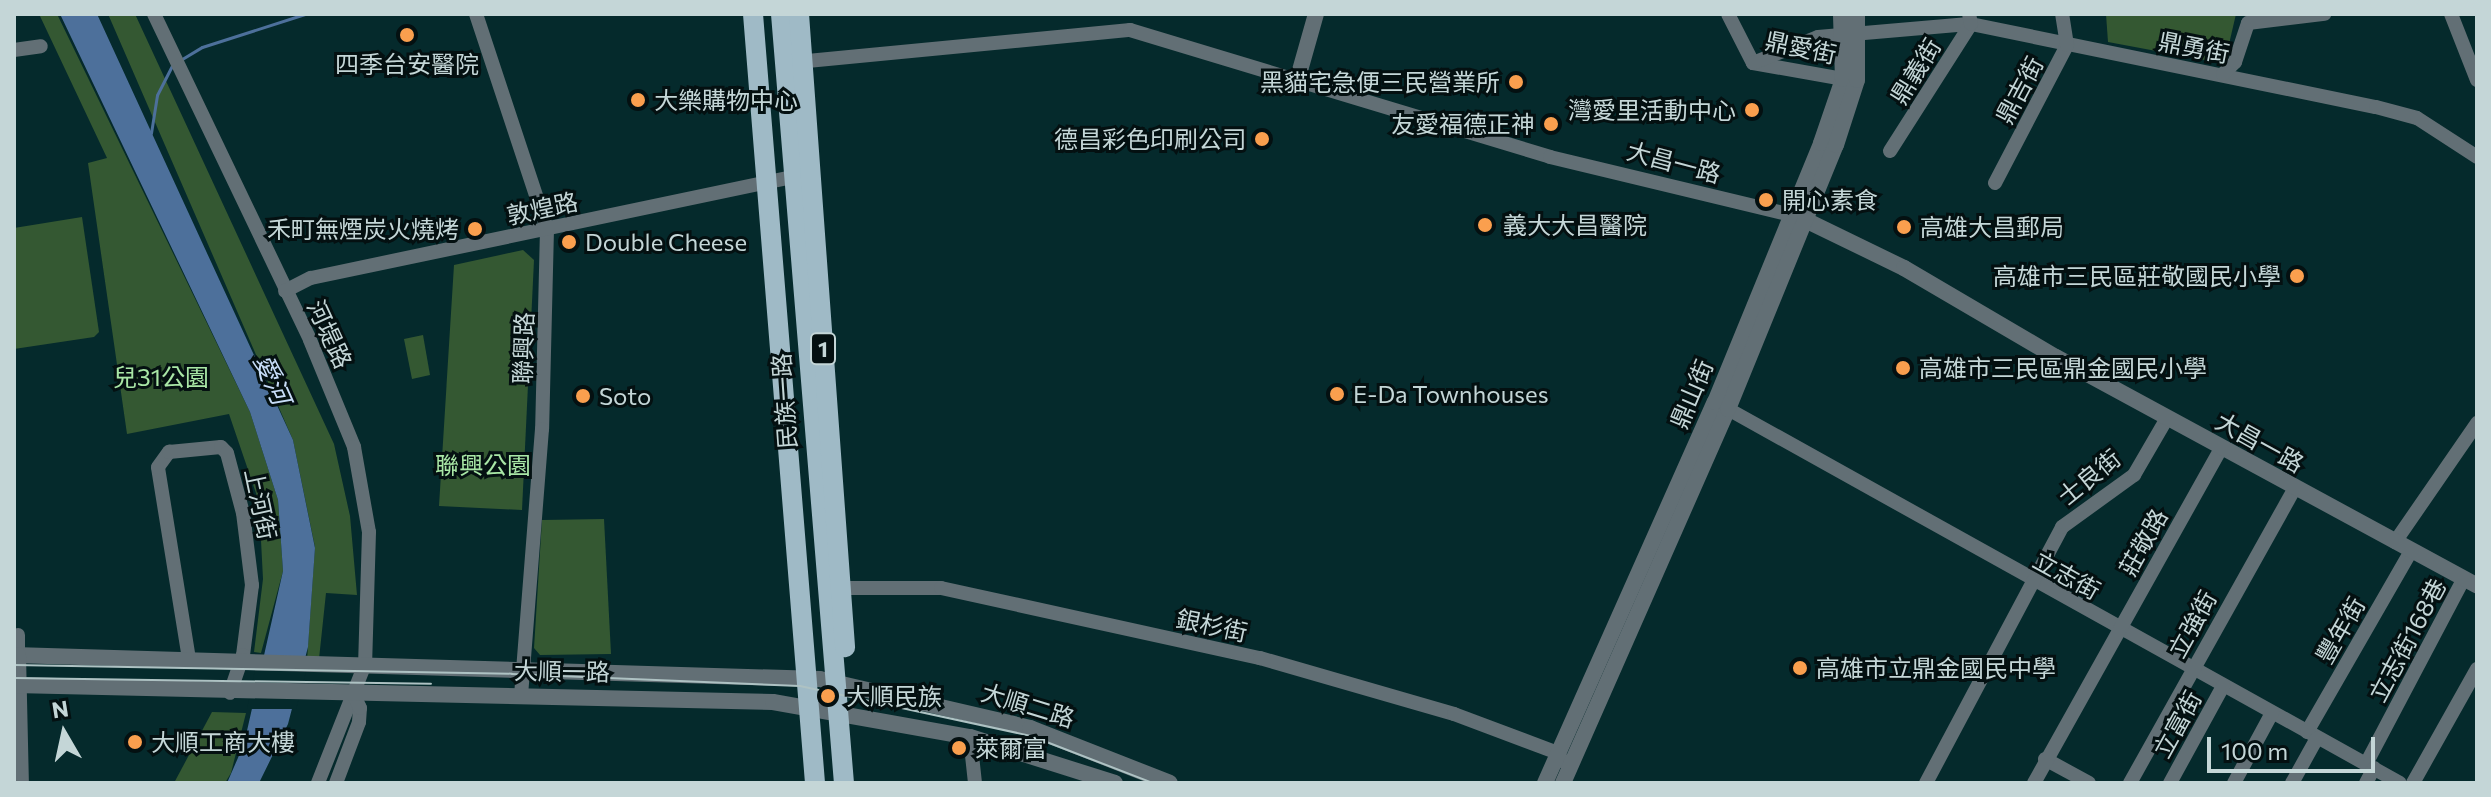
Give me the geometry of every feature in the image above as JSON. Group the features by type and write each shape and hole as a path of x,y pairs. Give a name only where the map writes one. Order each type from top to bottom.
{"main road":[{"name":"民族一路","path":"753,14 787,177 830,710 827,783"},
{"name":"民族一路","path":"766,14 833,588 828,680 830,710 844,783"},
{"name":"民族一路","path":"781,14 794,62"},
{"name":"民族一路","path":"787,177 799,14"},
{"name":"民族一路","path":"815,783 830,710"},
{"name":"民族一路","path":"830,710 856,783"}],"street":[{"name":"河堤路","path":"154,14 338,402 363,486 371,582 365,664 336,744"},
{"name":"聯興路","path":"476,14 547,229 542,429 521,694"},
{"path":"1297,81 1316,14"},
{"name":"鼎愛街","path":"1728,14 1753,63 1843,79"},
{"name":"鼎山街","path":"1565,778 1857,80 1850,36 1841,14"},
{"name":"鼎山街","path":"1798,217 1843,79 1857,14"},
{"name":"鼎吉街","path":"1995,183 2067,45 2062,14"},
{"path":"2223,74 2235,62 2248,23 2324,14"},
{"path":"2451,14 2477,80"},
{"name":"鼎勇街","path":"1753,63 1818,37 1850,36 1970,19 2067,45 2223,74 2417,118 2477,157"},
{"name":"鼎義街","path":"1890,151 1970,19"},
{"name":"大昌一路","path":"794,62 1059,33 1130,30 1550,157 1798,217 1904,268 2221,448 2471,582"},
{"path":"14,50 41,46"},
{"name":"敦煌路","path":"285,291 311,278 787,177"},
{"name":"鼎山街","path":"1545,783 1721,406"},
{"name":"立志街","path":"1721,406 2400,783"},
{"name":"士良街","path":"1926,783 2030,579 2062,527 2134,475 2167,418"},
{"path":"2395,542 2471,444 2477,423"},
{"name":"上河街","path":"189,659 158,467 169,452 208,446 227,453 243,513 252,585 248,660 238,693"},
{"name":"莊敬路","path":"2034,783 2221,448"},
{"name":"立強街","path":"2130,783 2295,488"},
{"name":"豐年街","path":"2292,783 2312,735 2411,551"},
{"name":"立志街168巷","path":"2366,783 2370,766 2471,582"},
{"name":"銀杉街","path":"833,588 941,588 1260,658 1454,714 1558,753"},
{"path":"18,635 16,685 23,712 21,783"},
{"path":"16,655 248,660"},
{"name":"大順一路","path":"248,660 523,666 828,680"},
{"path":"2413,783 2477,669"},
{"name":"大順二路","path":"828,680 1030,728 1170,783"},
{"path":"16,685 238,693"},
{"name":"立富街","path":"2170,783 2223,686"},
{"name":"大順一路","path":"238,693 692,696 830,710"},
{"path":"336,783 359,722 354,695"},
{"name":"大順二路","path":"830,710 970,737 1115,783"},
{"path":"2234,783 2272,713"},
{"path":"970,737 975,783"},
{"path":"318,783 336,744"},
{"path":"329,783 339,760 336,744"},
{"path":"1558,753 1565,778"},
{"path":"2045,759 2089,783"}],"green space":[{"name":"兒31公園","path":"39,14 57,14 250,412 278,500 283,571 261,653 254,652 263,579 259,502 229,414 127,434 88,163 107,158"},
{"path":"108,14 135,14 334,444 350,516 357,595 326,593 319,659 307,660 315,547 293,440"},
{"path":"2106,14 2236,14 2226,57 2215,62 2108,42"},
{"path":"82,217 99,332 94,337 14,349 14,228"},
{"name":"聯興公園","path":"523,250 534,260 522,510 439,506 454,265"},
{"path":"423,335 430,375 412,379 404,339"},
{"path":"604,519 611,654 540,655 534,648 542,520"},
{"path":"212,712 246,713 231,773 225,783 174,783"}],"water":[{"name":"愛河","path":"60,14 97,14 293,440 315,548 308,647 288,724 259,783 227,783 244,744 283,571 278,500 250,412"}],"pier":[{"path":"258,655 310,657 296,709 247,709"}],"waterway":[{"path":"182,59 202,47 305,14"},
{"path":"151,133 157,95 172,65"}],"tram line":[{"path":"14,665 512,674 800,686 1031,736 1153,783"},
{"path":"14,678 431,684"}],"place":[{"name":"四季台安醫院","path":"407,35"},
{"name":"黑貓宅急便三民營業所","path":"1516,82"},
{"name":"大樂購物中心","path":"638,100"},
{"name":"灣愛里活動中心","path":"1752,110"},
{"name":"友愛福德正神","path":"1551,124"},
{"name":"德昌彩色印刷公司","path":"1262,139"},
{"name":"開心素食","path":"1766,200"},
{"name":"義大大昌醫院","path":"1485,225"},
{"name":"高雄大昌郵局","path":"1904,227"},
{"name":"禾町無煙炭火燒烤","path":"475,229"},
{"name":"Double Cheese","path":"569,242"},
{"name":"高雄市三民區莊敬國民小學","path":"2297,276"},
{"name":"高雄市三民區鼎金國民小學","path":"1903,368"},
{"name":"E-Da Townhouses","path":"1337,394"},
{"name":"Soto","path":"583,396"},
{"name":"高雄市立鼎金國民中學","path":"1800,668"},
{"name":"大順民族","path":"828,696"},
{"name":"大順工商大樓","path":"135,742"},
{"name":"萊爾富","path":"959,748"}]}
